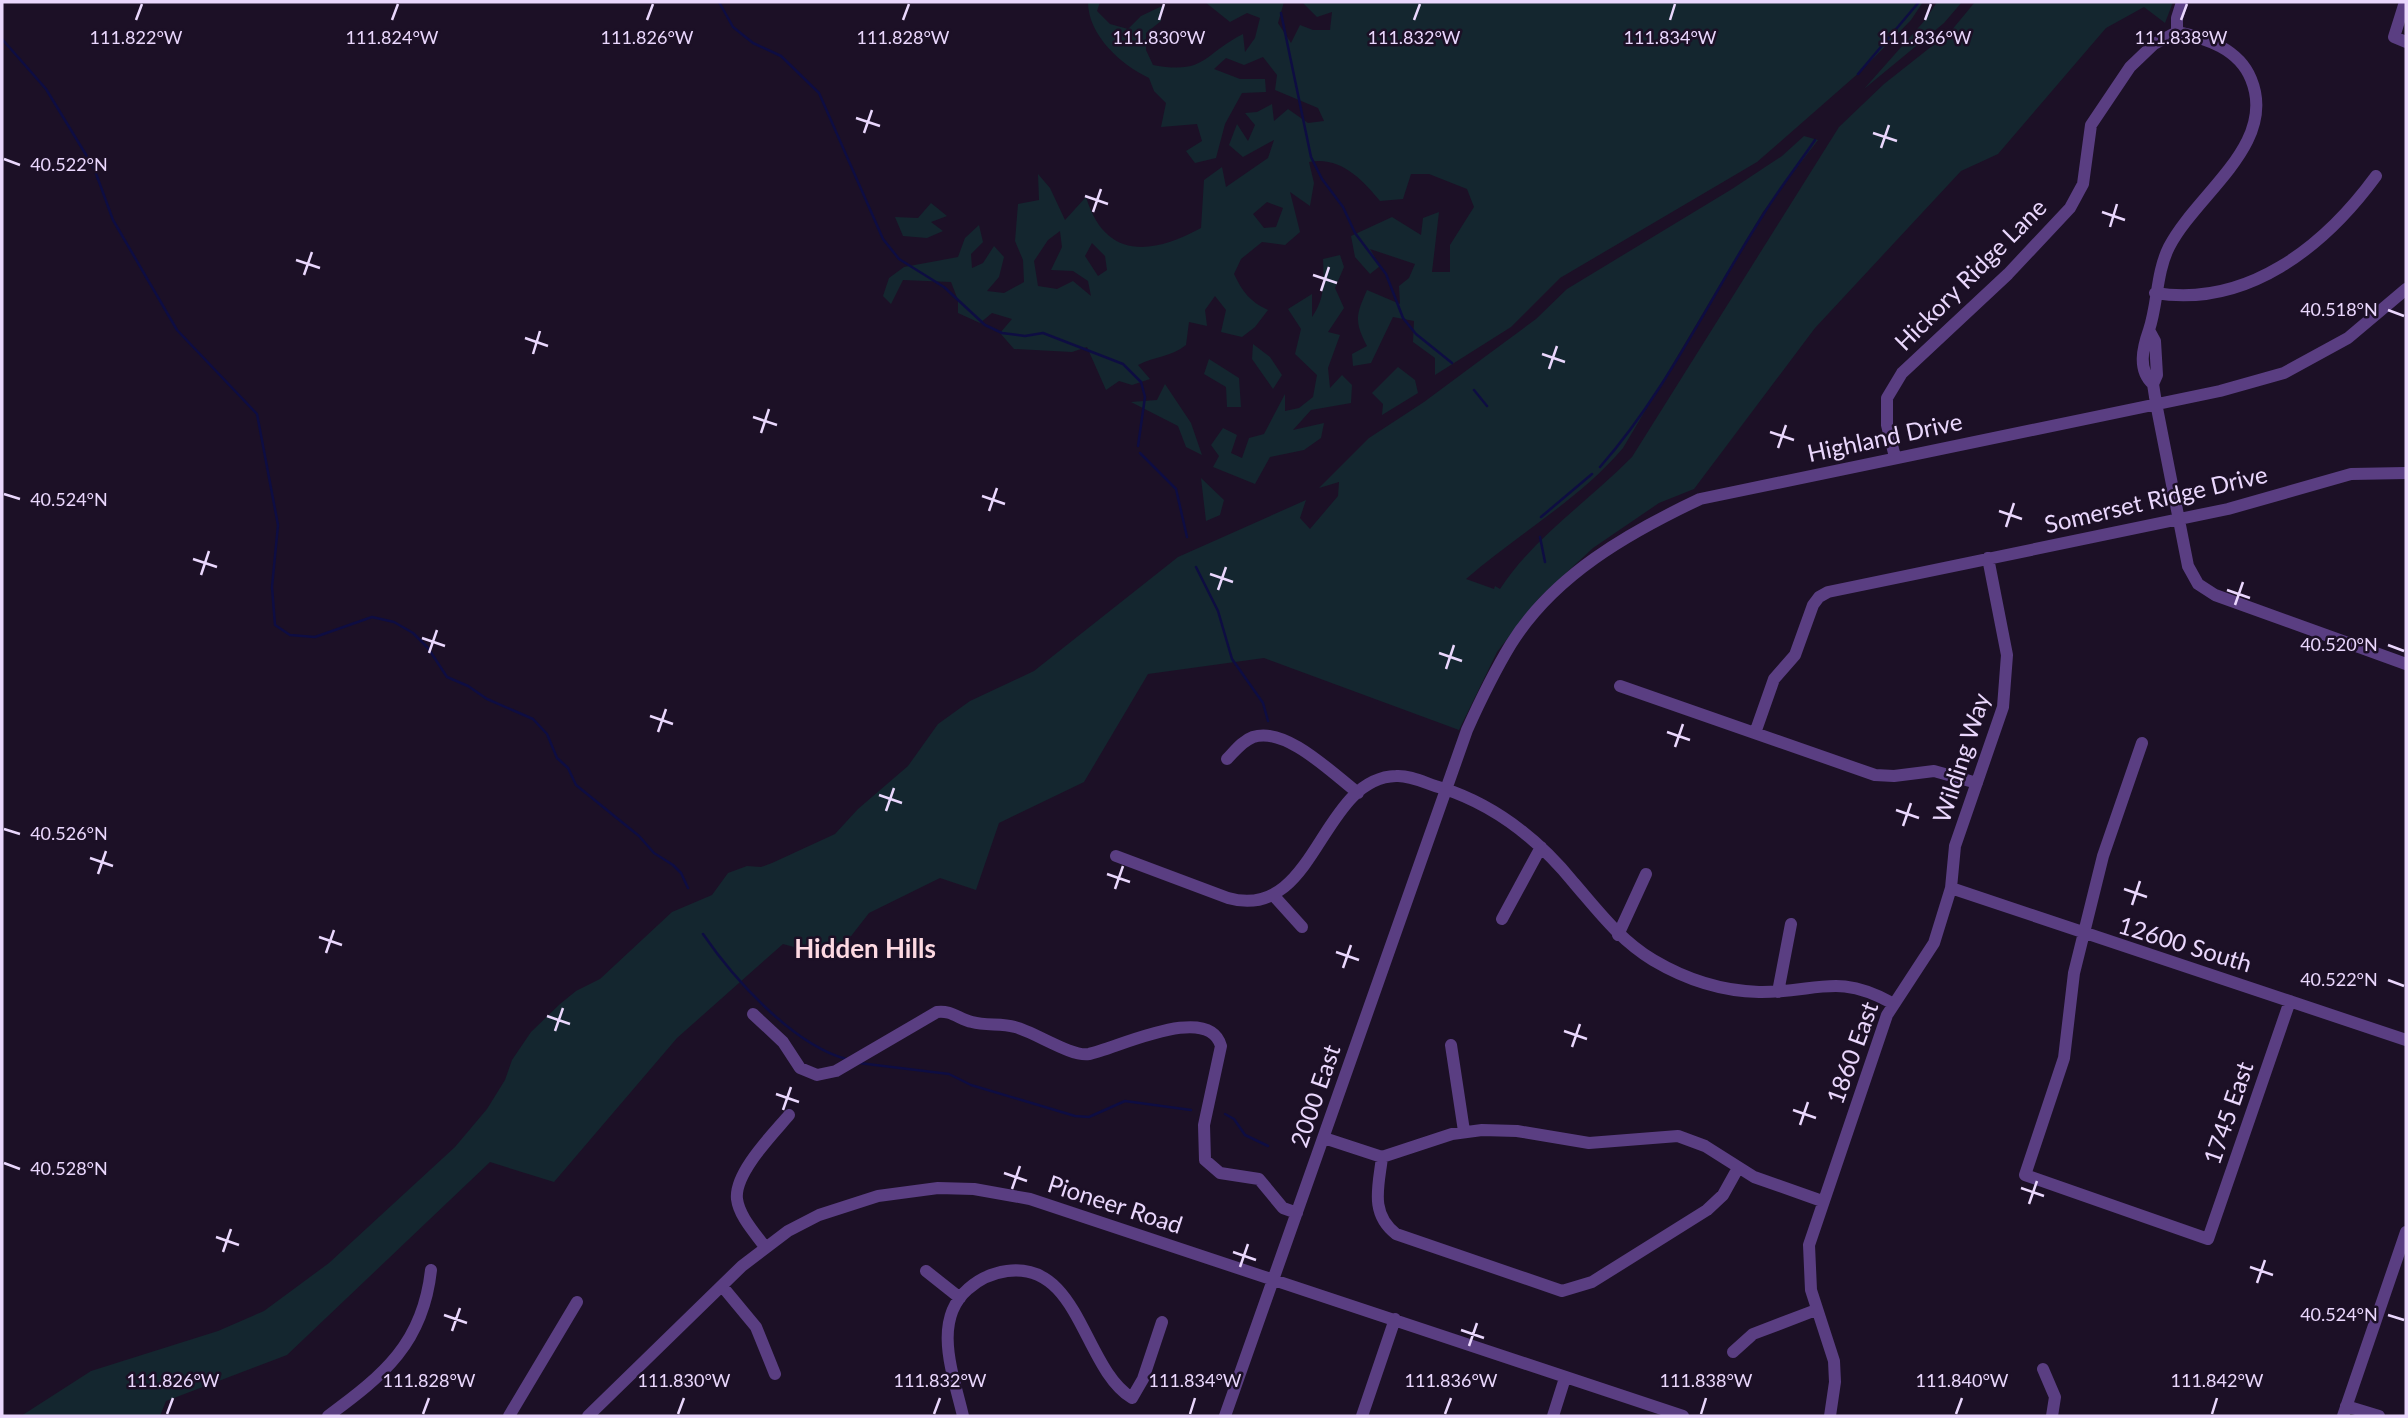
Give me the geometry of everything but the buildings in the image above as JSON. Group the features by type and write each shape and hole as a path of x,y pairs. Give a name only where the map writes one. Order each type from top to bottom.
{"street":[{"path":"2182,2 2177,18 2177,32 2202,37 2231,52 2247,71 2257,93 2258,118 2236,160 2186,219 2168,249 2155,293 2149,330 2155,341 2157,375 2153,384 2156,403 2190,573 2209,592 2406,664"},
{"path":"2400,39 2405,2"},
{"name":"Hickory Ridge Lane","path":"1895,457 1887,425 1886,398 1902,373 2008,274 2070,208 2083,184 2091,125 2130,67 2154,44 2177,32"},
{"path":"2155,293 2203,297 2252,281 2277,268 2308,249 2335,225 2376,176"},
{"name":"Highland Drive","path":"1446,790 1467,730 1512,642 1553,594 1593,559 1638,528 1700,499 2156,403 2284,373 2348,338 2405,294"},
{"name":"Somerset Ridge Drive","path":"1755,733 1774,679 1795,655 1819,597 1837,589 2241,506 2342,475 2369,472 2406,473"},
{"name":"Wilding Way","path":"1951,888 1955,846 2003,708 2008,673 1988,558"},
{"path":"1620,686 1875,775 1894,776 1934,771 1977,783"},
{"path":"1227,759 1251,738 1272,736 1296,746 1358,793"},
{"path":"2083,934 2106,846 2142,743"},
{"path":"1116,856 1236,900 1259,901 1274,896 1291,882 1310,852 1358,793 1373,782 1396,776 1446,790 1483,805 1541,847 1618,935 1652,960 1691,979 1734,990 1778,992 1845,984 1892,1003"},
{"name":"2000 East","path":"1225,1416 1446,790"},
{"path":"1502,919 1541,847"},
{"path":"1618,935 1646,874"},
{"name":"12600 South","path":"1951,888 2083,934 2147,951 2406,1040"},
{"name":"1860 East","path":"1830,1416 1835,1382 1834,1361 1811,1290 1809,1257 1822,1201 1892,1003 1930,951 1951,888"},
{"path":"1274,896 1302,927"},
{"path":"1778,992 1791,924"},
{"name":"1745 East","path":"2083,934 2072,983 2064,1058 2025,1175 2208,1239 2290,1001"},
{"path":"753,1014 783,1042 805,1073 823,1075 842,1068 924,1016 943,1011 970,1022 1013,1026 1083,1054 1185,1027 1205,1028 1216,1034 1221,1046 1204,1125 1205,1160 1208,1166 1220,1173 1259,1179 1283,1208 1297,1213"},
{"path":"1451,1045 1464,1131"},
{"path":"765,1247 739,1208 737,1191 745,1171 789,1115"},
{"path":"1324,1138 1382,1157 1464,1131 1517,1130 1589,1143 1678,1136 1704,1146 1738,1168 1822,1201"},
{"path":"1382,1157 1377,1203 1384,1221 1396,1234 1562,1291 1592,1282 1707,1210 1723,1195 1738,1168"},
{"name":"Pioneer Road","path":"588,1416 765,1247 819,1215 898,1192 974,1189 1030,1199 1683,1416"},
{"path":"2379,1416 2345,1411 2404,1248 2406,1232"},
{"path":"328,1416 380,1375 412,1336 425,1308 431,1270"},
{"path":"926,1271 960,1297"},
{"path":"963,1416 947,1336 951,1316 960,1297 978,1282 1002,1272 1026,1272 1047,1280 1067,1301 1114,1383 1132,1398 1143,1379 1162,1322"},
{"path":"722,1286 756,1327 775,1374"},
{"path":"509,1416 577,1301"},
{"path":"1732,1352 1753,1334 1816,1310"},
{"path":"1362,1416 1395,1320"},
{"path":"2043,1369 2056,1397 2052,1416"},
{"path":"1553,1416 1565,1378"}],"shaded area":[{"path":"1088,2 1100,2 1097,11 1110,24 1128,29 1141,16 1162,6 1161,21 1146,33 1146,50 1153,65 1184,67 1203,61 1243,34 1245,52 1255,38 1260,18 1247,13 1230,22 1205,2 1284,2 1278,23 1291,43 1300,25 1313,30 1330,30 1332,12 1317,17 1302,2 1923,2 1911,20 1861,71 1757,162 1560,278 1511,327 1435,375 1435,358 1413,342 1414,321 1393,317 1371,363 1353,366 1352,354 1367,346 1358,318 1367,290 1400,304 1399,286 1409,278 1415,264 1370,249 1380,266 1370,274 1355,257 1351,236 1392,217 1421,235 1423,218 1439,212 1432,272 1450,272 1450,245 1474,207 1467,189 1429,174 1411,174 1403,199 1380,201 1349,171 1331,162 1320,161 1309,162 1314,183 1310,206 1290,192 1300,232 1285,245 1262,242 1241,259 1234,274 1247,295 1268,310 1255,327 1242,337 1221,332 1226,310 1215,296 1205,310 1207,326 1189,322 1186,345 1175,352 1138,365 1150,379 1132,385 1119,381 1106,390 1087,347 1072,352 1014,349 1000,333 1012,319 992,313 980,323 958,313 958,300 951,282 903,280 891,304 883,296 889,278 904,267 958,257 965,238 979,225 983,242 971,254 972,268 983,263 994,246 1004,257 999,277 987,291 1004,293 1024,282 1023,260 1015,241 1018,204 1039,200 1038,174 1050,188 1065,220 1086,197 1094,218 1105,232 1118,242 1148,247 1183,237 1201,228 1204,180 1222,167 1226,187 1268,158 1274,140 1243,157 1229,145 1237,124 1248,141 1255,125 1245,113 1257,112 1272,104 1274,121 1288,109 1308,123 1324,121 1318,108 1275,90 1277,75 1263,57 1244,65 1226,58 1214,69 1240,79 1265,79 1266,92 1242,93 1225,124 1216,158 1195,163 1186,151 1202,141 1197,124 1161,127 1166,103 1154,91 1149,78 1108,48 1089,14","holes":["1267,202 1283,208 1276,227 1264,228 1253,214","1060,231 1062,247 1051,270 1073,271 1088,281 1091,296 1073,281 1057,289 1038,286 1034,261 1048,240","1092,243 1105,256 1107,270 1098,276 1085,256"]},
{"path":"1937,2 1962,2 1944,23 1864,89 1926,19"},
{"path":"1975,2 2173,2 2165,23 2144,7 2106,28 1998,154 1961,171 1815,328 1694,489 1659,503 1593,548 1539,598 1497,652 1459,730 1264,658 1148,674 1084,782 999,823 976,890 940,878 869,913 834,958 783,944 677,1038 554,1182 490,1162 287,1355 166,1401 160,1416 21,1416 91,1371 218,1331 264,1311 329,1263 455,1147 487,1109 505,1080 512,1060 531,1032 576,991 600,979 672,912 712,895 728,873 747,866 761,867 772,863 835,834 858,809 908,766 938,724 970,701 1034,671 1178,557 1306,500 1300,518 1310,529 1338,496 1339,482 1319,488 1369,438 1424,402 1536,319 1567,289 1732,189 1782,156 1804,136 1818,140 1763,212 1623,448 1567,501 1466,579 1500,589 1529,552 1632,457 1839,127 1884,84 1951,31"},
{"path":"931,203 947,216 931,222 943,231 927,238 903,236 895,217 918,218"},
{"path":"1340,255 1344,267 1335,288 1344,308 1328,332 1340,335 1328,368 1330,388 1342,375 1352,385 1351,403 1311,410 1293,430 1324,423 1321,438 1304,450 1270,457 1255,484 1213,467 1219,456 1211,445 1223,428 1237,435 1231,453 1242,458 1249,438 1264,434 1285,394 1285,411 1299,408 1313,397 1317,375 1295,354 1301,329 1288,309 1312,294 1312,317 1321,297 1323,259"},
{"path":"1253,344 1270,357 1282,375 1273,389 1252,359"},
{"path":"1209,359 1239,378 1241,407 1227,407 1226,387 1204,374"},
{"path":"1398,367 1415,380 1418,393 1382,415 1383,404 1372,393"},
{"path":"1165,384 1191,423 1202,455 1186,447 1178,426 1131,402 1157,400"},
{"path":"1201,478 1224,500 1220,515 1206,521"}],"waterway":[{"path":"719,2 733,27 753,43 781,56 819,93 883,239 899,259 944,287 985,325 1002,333 1025,336 1043,333 1123,364 1141,382 1145,397 1138,446"},
{"path":"1858,74 1919,2"},
{"path":"1281,13 1311,157 1322,179 1343,207 1355,233 1386,274 1403,318 1416,334 1452,363"},
{"path":"2,39 46,89 94,168 113,220 177,330 257,414 278,525 272,587 275,625 290,635 315,637 372,617 394,622 413,633 428,648 447,677 468,686 487,699 533,719 547,734 557,758 568,768 576,785 639,836 654,853 673,865 681,873 688,888"},
{"path":"1600,467 1624,438 1667,376 1763,215 1815,140"},
{"path":"1474,390 1487,406"},
{"path":"1140,453 1176,489 1187,537"},
{"path":"1541,517 1592,474"},
{"path":"1540,537 1545,562"},
{"path":"1196,567 1218,611 1232,659 1263,703 1268,721"},
{"path":"703,934 748,989 785,1025 826,1051 846,1059"},
{"path":"859,1063 949,1074 971,1085 1075,1116 1089,1117 1125,1101 1191,1110"},
{"path":"1225,1114 1234,1119 1245,1135 1268,1146"}],"district":[{"name":"Hidden Hills","path":"865,949"}]}
